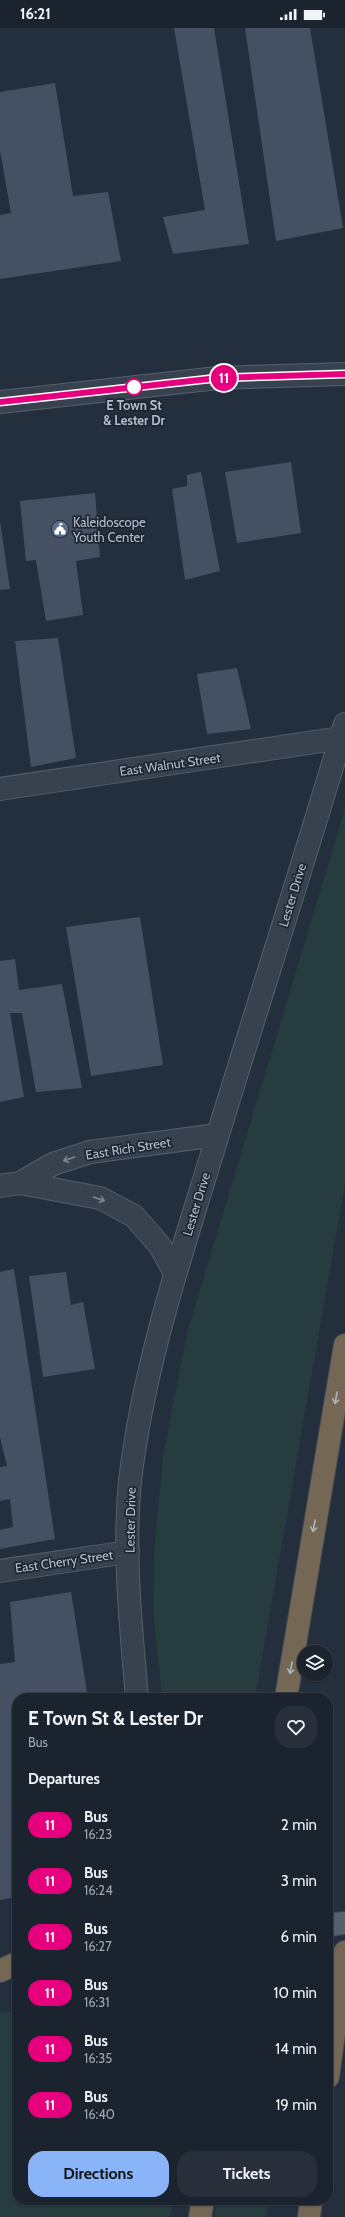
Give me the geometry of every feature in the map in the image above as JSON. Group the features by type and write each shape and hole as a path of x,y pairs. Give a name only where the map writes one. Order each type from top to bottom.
{"highway":[{"path":"287,1693 345,1345"},
{"path":"333,2040 345,1952"},
{"path":"0,1971 12,1965"},
{"path":"200,2217 202,2205"},
{"path":"309,2217 310,2205"}],"main road":[{"path":"333,1924 345,1923"},
{"path":"0,1965 12,1964"}],"street":[{"path":"0,402 218,378 345,374"},
{"name":"East Walnut Street","path":"0,789 343,731"},
{"name":"Lester Drive","path":"137,1693 131,1632 128,1552 130,1484 139,1413 175,1273 343,731"},
{"name":"East Rich Street","path":"10,1184 53,1164 90,1152 217,1135"},
{"name":"East Rich Street","path":"10,1184 100,1198 134,1216 160,1246 175,1273"},
{"name":"East Cherry Street","path":"0,1571 128,1552"}],"green space":[{"path":"345,809 345,1184 256,1693 161,1693 153,1610 154,1551 163,1456 187,1333"},
{"path":"12,2012 12,2205 172,2205 170,2217 0,2217 0,2013"},
{"path":"216,2205 268,2205 267,2217 214,2217"}],"building":[{"path":"174,28 214,28 249,244 173,254 163,217 205,210"},
{"path":"245,28 310,28 343,228 276,241"},
{"path":"55,83 73,196 108,192 121,261 0,279 0,215 11,213 0,150 0,92"},
{"path":"291,462 301,533 237,543 225,472"},
{"path":"201,472 220,571 185,580 172,489 187,486 187,475"},
{"name":"Kaleidoscope Youth Center","path":"95,493 100,557 76,561 83,615 46,621 36,560 26,561 20,501"},
{"path":"0,521 10,589 0,590"},
{"path":"58,638 76,758 31,767 15,641"},
{"path":"237,668 251,729 207,734 197,674"},
{"path":"140,917 163,1065 91,1076 66,927"},
{"path":"15,959 19,990 62,984 82,1088 36,1092 22,1013 10,1013 24,1097 0,1102 0,961"},
{"path":"14,1269 55,1539 0,1549 0,1530 13,1527 10,1499 0,1501 0,1467 7,1466 0,1437 0,1272"},
{"path":"66,1272 71,1305 83,1302 95,1369 43,1377 29,1276"},
{"path":"71,1592 87,1693 12,1693 12,1898 0,1900 0,1664 15,1662 10,1602"}],"bus line":[{"name":"11","path":"0,402 218,378 345,374"}],"place":[{"name":"E Town St & Lester Dr","path":"134,387"},
{"name":"Kaleidoscope Youth Center","path":"60,529"}]}
